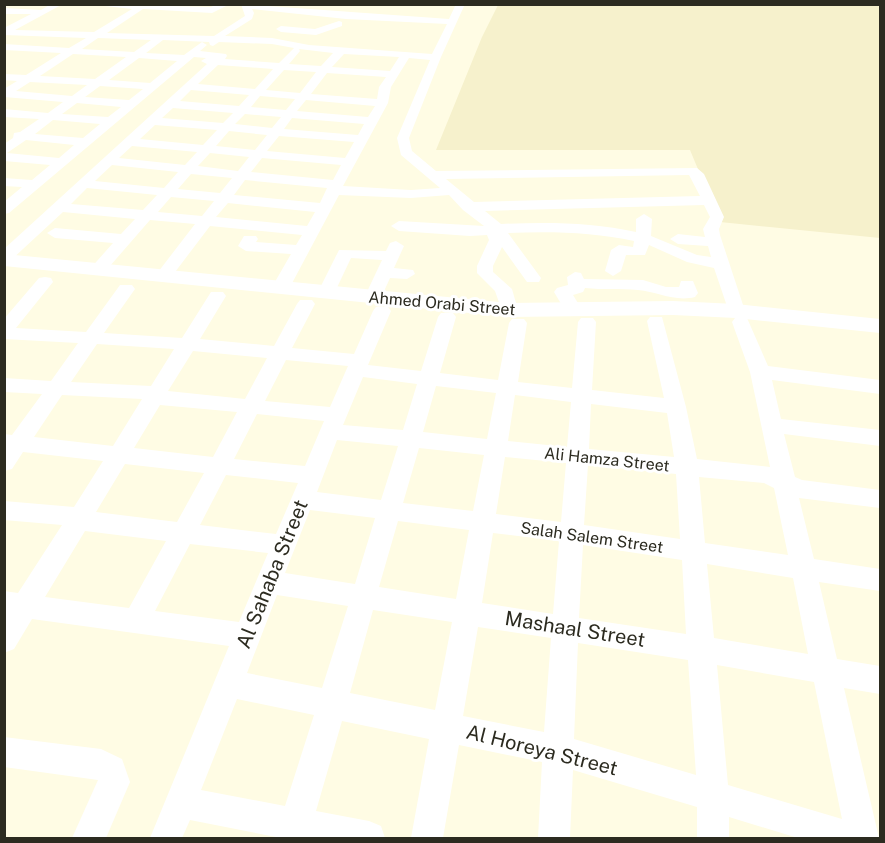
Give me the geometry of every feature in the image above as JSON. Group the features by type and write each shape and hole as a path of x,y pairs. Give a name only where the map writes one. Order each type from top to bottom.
{"street":[{"path":"4,32 59,4"},
{"path":"91,4 212,10 226,4"},
{"path":"247,9 353,28 374,4"},
{"path":"461,4 436,57 403,138 406,152 495,230 533,278"},
{"path":"93,17 112,5"},
{"path":"4,94 143,6"},
{"path":"6,7 44,12"},
{"path":"158,15 167,8"},
{"path":"4,210 86,142 113,126 127,107 247,9 364,17 421,16 453,22"},
{"path":"4,46 54,22"},
{"path":"4,134 118,54 148,22"},
{"path":"14,57 83,23"},
{"path":"281,29 316,32 339,24"},
{"path":"4,32 211,40"},
{"path":"97,270 269,80 290,50 294,35 262,33"},
{"path":"4,150 160,38"},
{"path":"211,40 211,50 316,49 332,60"},
{"path":"353,40 356,52"},
{"path":"4,46 136,55 222,56 189,84 135,137 109,156 85,184 4,259"},
{"path":"290,50 393,74"},
{"path":"4,77 149,89 189,84 269,80 356,52 436,57"},
{"path":"281,287 361,139 379,94 405,56"},
{"path":"163,276 332,60"},
{"path":"216,62 269,80 379,94"},
{"path":"29,63 75,66"},
{"path":"95,69 118,68 170,72"},
{"path":"4,94 75,99 162,112 227,126 361,139"},
{"path":"162,112 242,109 370,121"},
{"path":"4,113 113,126 135,137 348,162"},
{"path":"4,134 86,142"},
{"path":"109,156 334,187 419,194 451,191"},
{"path":"4,158 62,162"},
{"path":"431,175 684,169 697,174 717,217 711,230 713,242 738,317 760,372 863,838"},
{"path":"4,182 35,184"},
{"path":"85,184 324,208"},
{"path":"468,207 710,200"},
{"path":"60,207 311,231"},
{"path":"613,271 618,250 638,252 643,238 644,219"},
{"path":"495,230 535,227 619,233 643,238 684,256 720,264"},
{"path":"427,838 506,388 513,316 503,289 485,273 485,266 497,240 495,230"},
{"name":"Al Sahaba Street","path":"166,838 357,366 378,304 384,273 399,233 495,230"},
{"path":"571,230 573,247"},
{"path":"54,232 124,239"},
{"path":"250,239 246,245 301,250"},
{"path":"678,239 713,242"},
{"path":"327,292 345,253 392,256"},
{"name":"Ahmed Orabi Street","path":"4,259 327,292 447,317 579,315 666,307 880,338"},
{"path":"384,273 407,274"},
{"name":"Ahmed Orabi Street","path":"4,279 306,304 378,304 513,316"},
{"path":"554,838 565,627 582,396 579,315 563,292 577,288 581,280 643,285 666,307 676,407 687,467 713,798 713,838"},
{"path":"4,332 45,282"},
{"path":"666,307 688,293 687,285"},
{"path":"4,463 12,443 57,388 126,289"},
{"path":"4,640 15,605 80,518 217,296"},
{"path":"136,621 306,304"},
{"path":"294,831 447,317"},
{"name":"Ahmed Orabi Street","path":"738,317 880,326"},
{"path":"4,332 188,344 280,353 429,379 676,407"},
{"path":"760,372 880,387"},
{"name":"Ali Hamza Street","path":"4,385 156,395 251,406 411,439 767,475 800,489 880,499"},
{"path":"771,425 880,438"},
{"name":"Salah Salem Street","path":"12,443 220,466 390,510 572,533 880,580"},
{"path":"4,510 284,545"},
{"name":"Mashaal Street","path":"269,582 700,648 880,680"},
{"path":"15,605 247,636"},
{"name":"Al Horeya Street","path":"228,683 559,750 850,838"},
{"path":"4,752 101,765 111,770 114,782 89,838"},
{"path":"180,802 294,831 369,838"}],"shaded area":[{"path":"498,5 880,5 880,238 720,222 690,150 436,150 482,37"}]}
